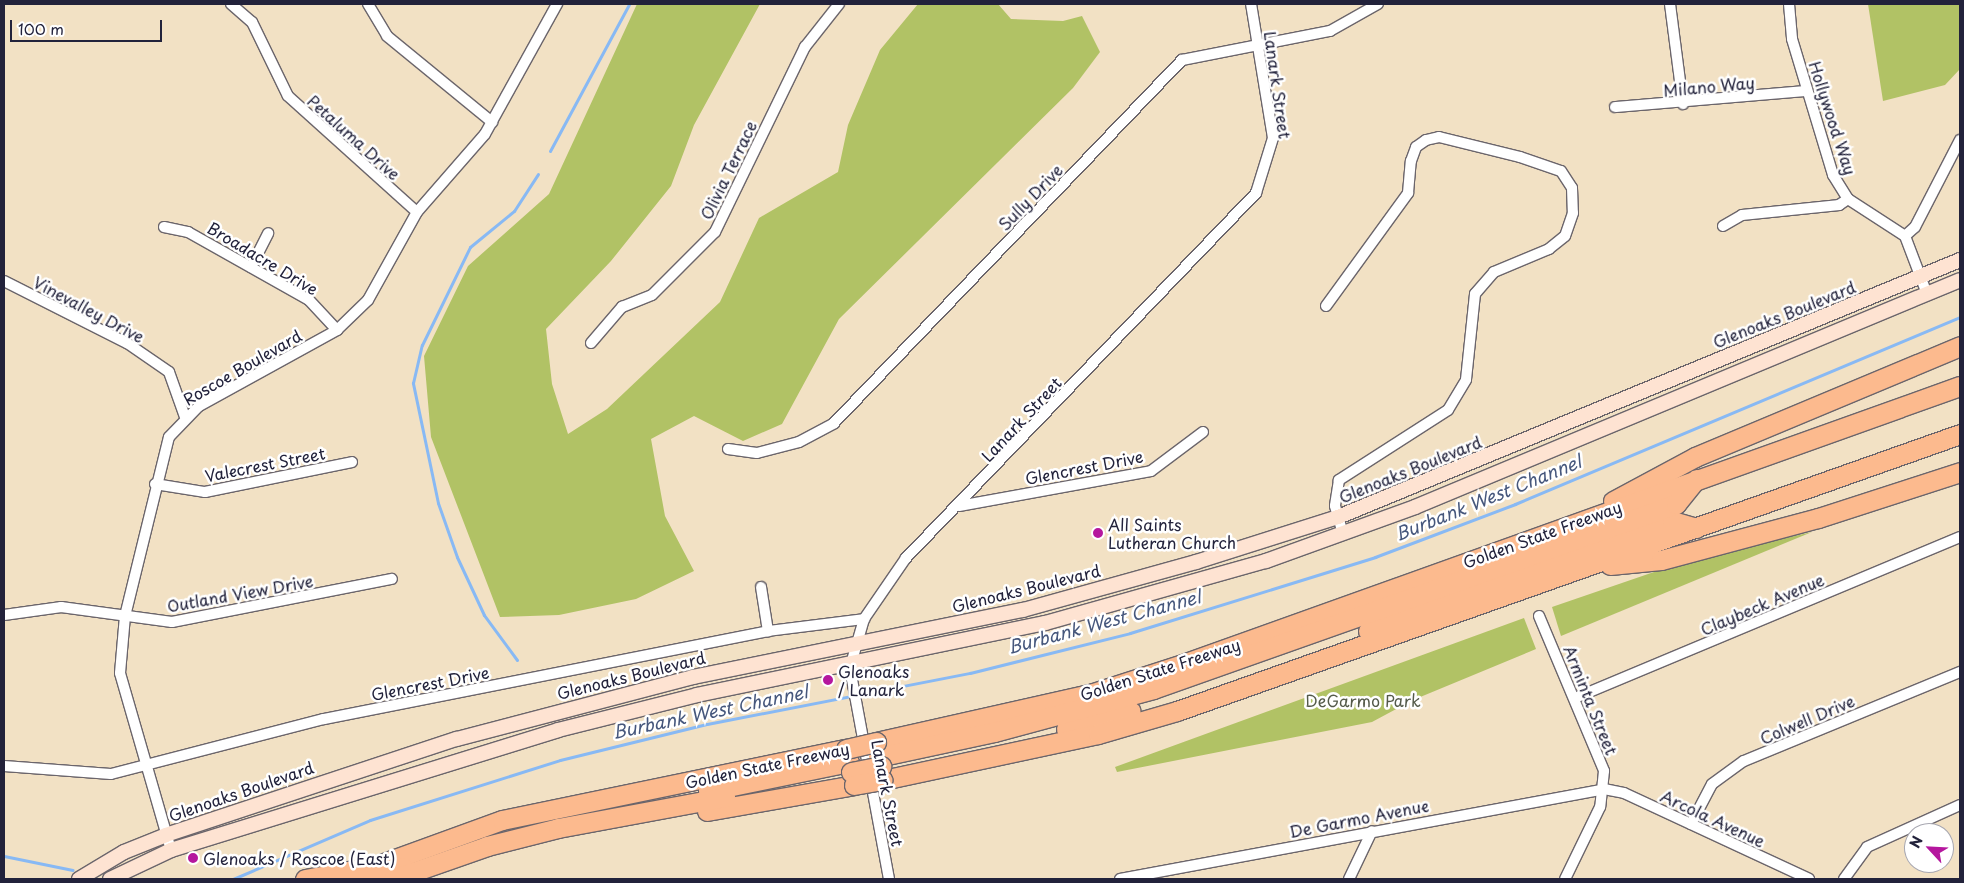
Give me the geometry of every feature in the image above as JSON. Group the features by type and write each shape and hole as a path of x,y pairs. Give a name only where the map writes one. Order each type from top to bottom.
{"highway":[{"path":"1587,518 1643,481 1695,457 1960,346"},
{"name":"Golden State Freeway","path":"340,879 369,873 502,820 879,761 1093,693 1960,386"},
{"name":"Golden State Freeway","path":"420,879 539,844 850,767 879,761 1098,734 1177,711 1960,434"},
{"path":"1584,568 1661,560 1818,518 1960,472"},
{"path":"879,761 1153,689 1676,504 1697,478"},
{"path":"879,761 1023,739 1148,706 1672,521 1696,528"},
{"path":"392,879 487,846 558,828 850,767"},
{"path":"305,879 369,873"}],"main road":[{"name":"Glenoaks Boulevard","path":"79,879 124,852 166,835 505,726 684,679 1023,610 1196,562 1338,517 1960,260"},
{"name":"Glenoaks Boulevard","path":"110,879 171,850 558,730 697,695 851,664 1120,605 1343,534 1724,379 1960,280"},
{"path":"1717,361 1724,379"}],"street":[{"name":"Petaluma Drive","path":"231,4 252,22 288,96 417,212"},
{"path":"368,4 387,36 492,122"},
{"name":"Roscoe Boulevard","path":"171,850 120,673 125,616 155,484 169,437 185,417 337,330 368,300 417,212 465,160 492,122 557,4"},
{"name":"Olivia Terrace","path":"591,343 622,307 652,295 715,232 805,47 839,4"},
{"name":"Lanark Street","path":"889,879 852,679 851,664 864,619 906,558 959,506 1256,193 1273,138 1250,4"},
{"name":"Sully Drive","path":"728,449 757,452 791,444 834,423 1182,60 1258,48 1330,31 1378,4"},
{"path":"1670,4 1683,104"},
{"name":"Hollywood Way","path":"1789,4 1792,38 1806,91 1833,174 1848,199 1904,236"},
{"name":"Milano Way","path":"1615,107 1683,104 1806,91"},
{"path":"1326,306 1408,193 1411,161 1416,147 1426,140 1439,137 1481,146 1561,171 1572,188 1573,213 1565,236 1549,249 1494,272 1481,284 1471,303 1469,366 1458,396 1435,421 1344,473 1336,487 1338,517 1343,534"},
{"path":"1927,294 1904,236 1914,227 1960,140"},
{"path":"1724,226 1742,215 1839,205 1848,199"},
{"name":"Broadacre Drive","path":"164,227 188,232 309,300 337,330"},
{"path":"251,267 268,234"},
{"name":"Vinevalley Drive","path":"4,281 127,343 169,372 185,417"},
{"name":"Glencrest Drive","path":"959,506 1152,471 1203,432"},
{"name":"Valecrest Street","path":"155,484 205,492 352,462"},
{"name":"Claybeck Avenue","path":"1576,698 1960,537"},
{"name":"Outland View Drive","path":"4,615 61,607 172,622 392,579"},
{"path":"760,587 768,632"},
{"name":"Arminta Street","path":"1539,616 1576,698 1604,771 1604,789 1600,807 1565,879"},
{"name":"Glencrest Drive","path":"4,766 111,774 324,720 768,632 864,619"},
{"name":"Colwell Drive","path":"1691,824 1712,784 1744,761 1960,672"},
{"name":"Arcola Avenue","path":"1604,789 1624,793 1809,879"},
{"name":"De Garmo Avenue","path":"1126,879 1372,831 1604,789"},
{"path":"1844,879 1867,847 1960,805"},
{"path":"1349,879 1372,831"}],"green space":[{"path":"637,4 760,4 694,125 671,186 611,261 546,329 552,384 568,434 607,409 720,302 759,218 838,172 848,125 880,50 918,4 998,4 1011,19 1063,21 1082,16 1100,52 1073,88 839,319 782,424 743,441 694,416 651,439 665,516 694,571 636,599 559,615 500,617 431,437 424,356 468,266 549,194"},
{"path":"1868,4 1960,4 1960,69 1945,85 1883,101"},
{"path":"1812,532 1561,636 1552,607 1686,561"},
{"name":"DeGarmo Park","path":"1524,618 1536,649 1413,700 1372,722 1117,772 1115,767"}],"waterway":[{"path":"550,151 629,4"},
{"path":"517,660 484,615 457,557 438,503 413,383 422,345 470,247 514,211 538,174"},
{"name":"Burbank West Channel","path":"233,879 370,820 560,760 707,724 970,673 1130,633 1375,557 1515,504 1960,317"},
{"name":"Burbank West Channel","path":"4,856 73,870"}],"place":[{"name":"All Saints Lutheran Church","path":"1098,533"},
{"name":"Glenoaks / Lanark","path":"828,680"},
{"name":"Glenoaks / Roscoe (East)","path":"193,858"}]}
